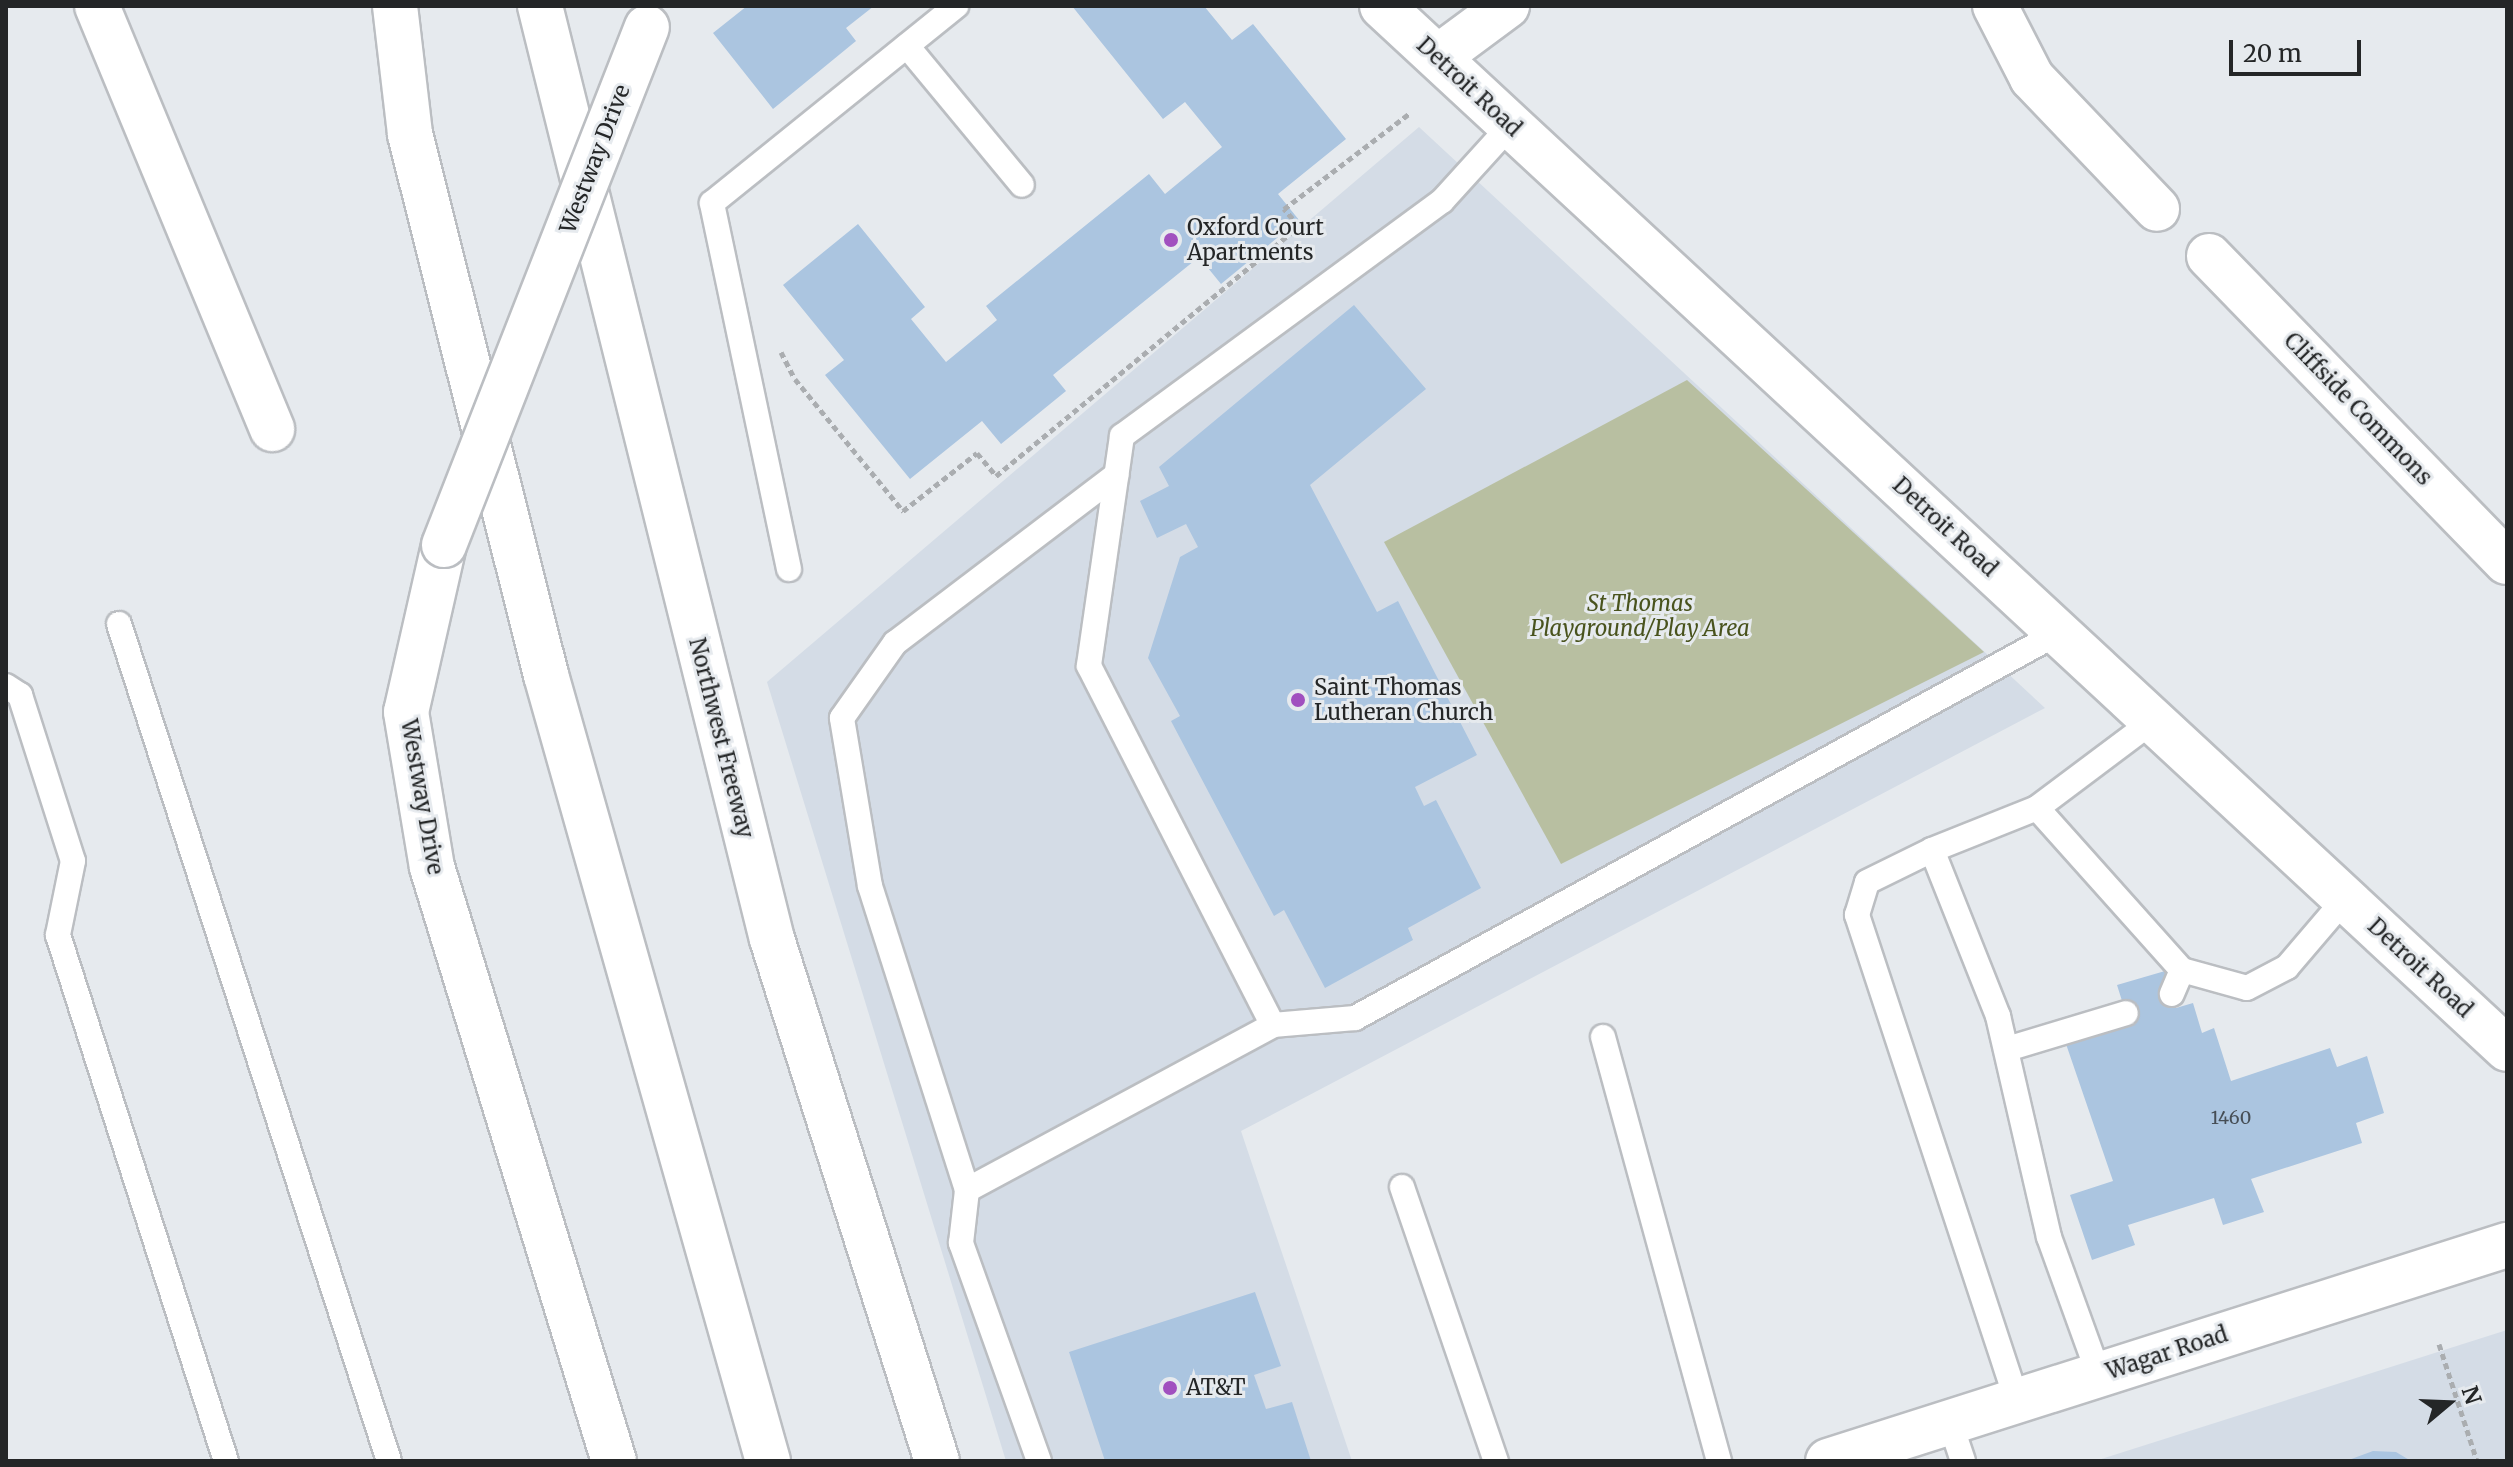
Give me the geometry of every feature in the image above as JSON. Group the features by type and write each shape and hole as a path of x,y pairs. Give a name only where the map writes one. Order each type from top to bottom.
{"main road":[{"path":"97,6 272,429"},
{"path":"395,6 410,134 542,659 768,1461"},
{"name":"Northwest Freeway","path":"540,6 772,939 937,1461"},
{"name":"Detroit Road","path":"1382,6 2507,1049"},
{"path":"1438,57 1507,6"},
{"path":"1995,6 2032,78 2157,209"},
{"name":"Westway Drive","path":"614,1461 432,867 406,712 444,545 651,17"},
{"name":"Cliffside Commons","path":"2209,256 2507,562"},
{"name":"Wagar Road","path":"1828,1461 1956,1442 2017,1401 2507,1245"}],"lane":[{"path":"789,569 712,203 956,6"},
{"path":"907,46 1022,185"},
{"path":"1273,1025 1089,666 1122,436 1442,201 1511,125"},
{"path":"1039,1461 961,1243 967,1190 870,886 842,718 895,643 1116,475"},
{"path":"119,624 389,1461"},
{"path":"967,1190 1273,1025 1355,1018 2058,633"},
{"path":"6,686 20,695 73,861 58,935 226,1461"},
{"path":"2017,1401 1857,915 1867,882 1932,850 2037,808 2153,721"},
{"path":"2037,808 2182,970 2247,988 2287,967 2345,899"},
{"path":"1932,850 2007,1049 2049,1237 2099,1375"},
{"path":"2172,994 2182,970"},
{"path":"2007,1049 2126,1013"},
{"path":"1603,1037 1719,1461"},
{"path":"1402,1187 1496,1461"}],"path":[{"path":"776,341 795,379 903,511 977,453 996,476 1299,226 1284,209 1410,113"},
{"path":"2439,1344 2477,1461"}],"shaded area":[{"path":"1419,127 2045,708 1241,1131 1352,1461 1006,1461 767,682"},
{"path":"2507,1330 2507,1461 2095,1461"}],"green space":[{"name":"St Thomas Playground/Play Area","path":"1687,380 1984,652 1561,864 1384,542"}],"building":[{"path":"747,6 874,6 846,28 856,41 773,109 713,33"},
{"name":"Oxford Court Apartments","path":"1072,6 1204,6 1232,40 1253,24 1346,139 1278,194 1299,220 1221,284 1199,257 1053,375 1066,391 1001,444 982,421 910,479 825,375 844,360 783,285 858,224 925,307 911,319 946,362 997,320 986,306 1149,174 1165,194 1222,147 1185,102 1163,119"},
{"path":"1354,305 1426,389 1310,485 1377,612 1398,601 1477,755 1415,787 1424,806 1436,800 1481,888 1408,928 1413,940 1325,988 1284,910 1274,916 1171,721 1180,716 1148,658 1180,557 1198,547 1186,524 1157,538 1140,501 1169,486 1159,467"},
{"path":"2165,971 2176,1008 2193,1003 2202,1033 2214,1028 2231,1081 2330,1048 2337,1067 2367,1056 2384,1113 2356,1123 2362,1143 2251,1179 2264,1212 2223,1225 2214,1198 2128,1225 2135,1245 2092,1260 2070,1195 2113,1181 2066,1044 2129,1023 2117,985"},
{"name":"AT&T","path":"1255,1292 1281,1366 1254,1375 1266,1409 1292,1402 1311,1461 1105,1461 1069,1352"},
{"path":"2373,1451 2396,1452 2411,1461 2346,1461"}],"place":[{"name":"Oxford Court Apartments","path":"1171,240"},
{"name":"Saint Thomas Lutheran Church","path":"1298,700"},
{"name":"AT&T","path":"1170,1388"}]}
